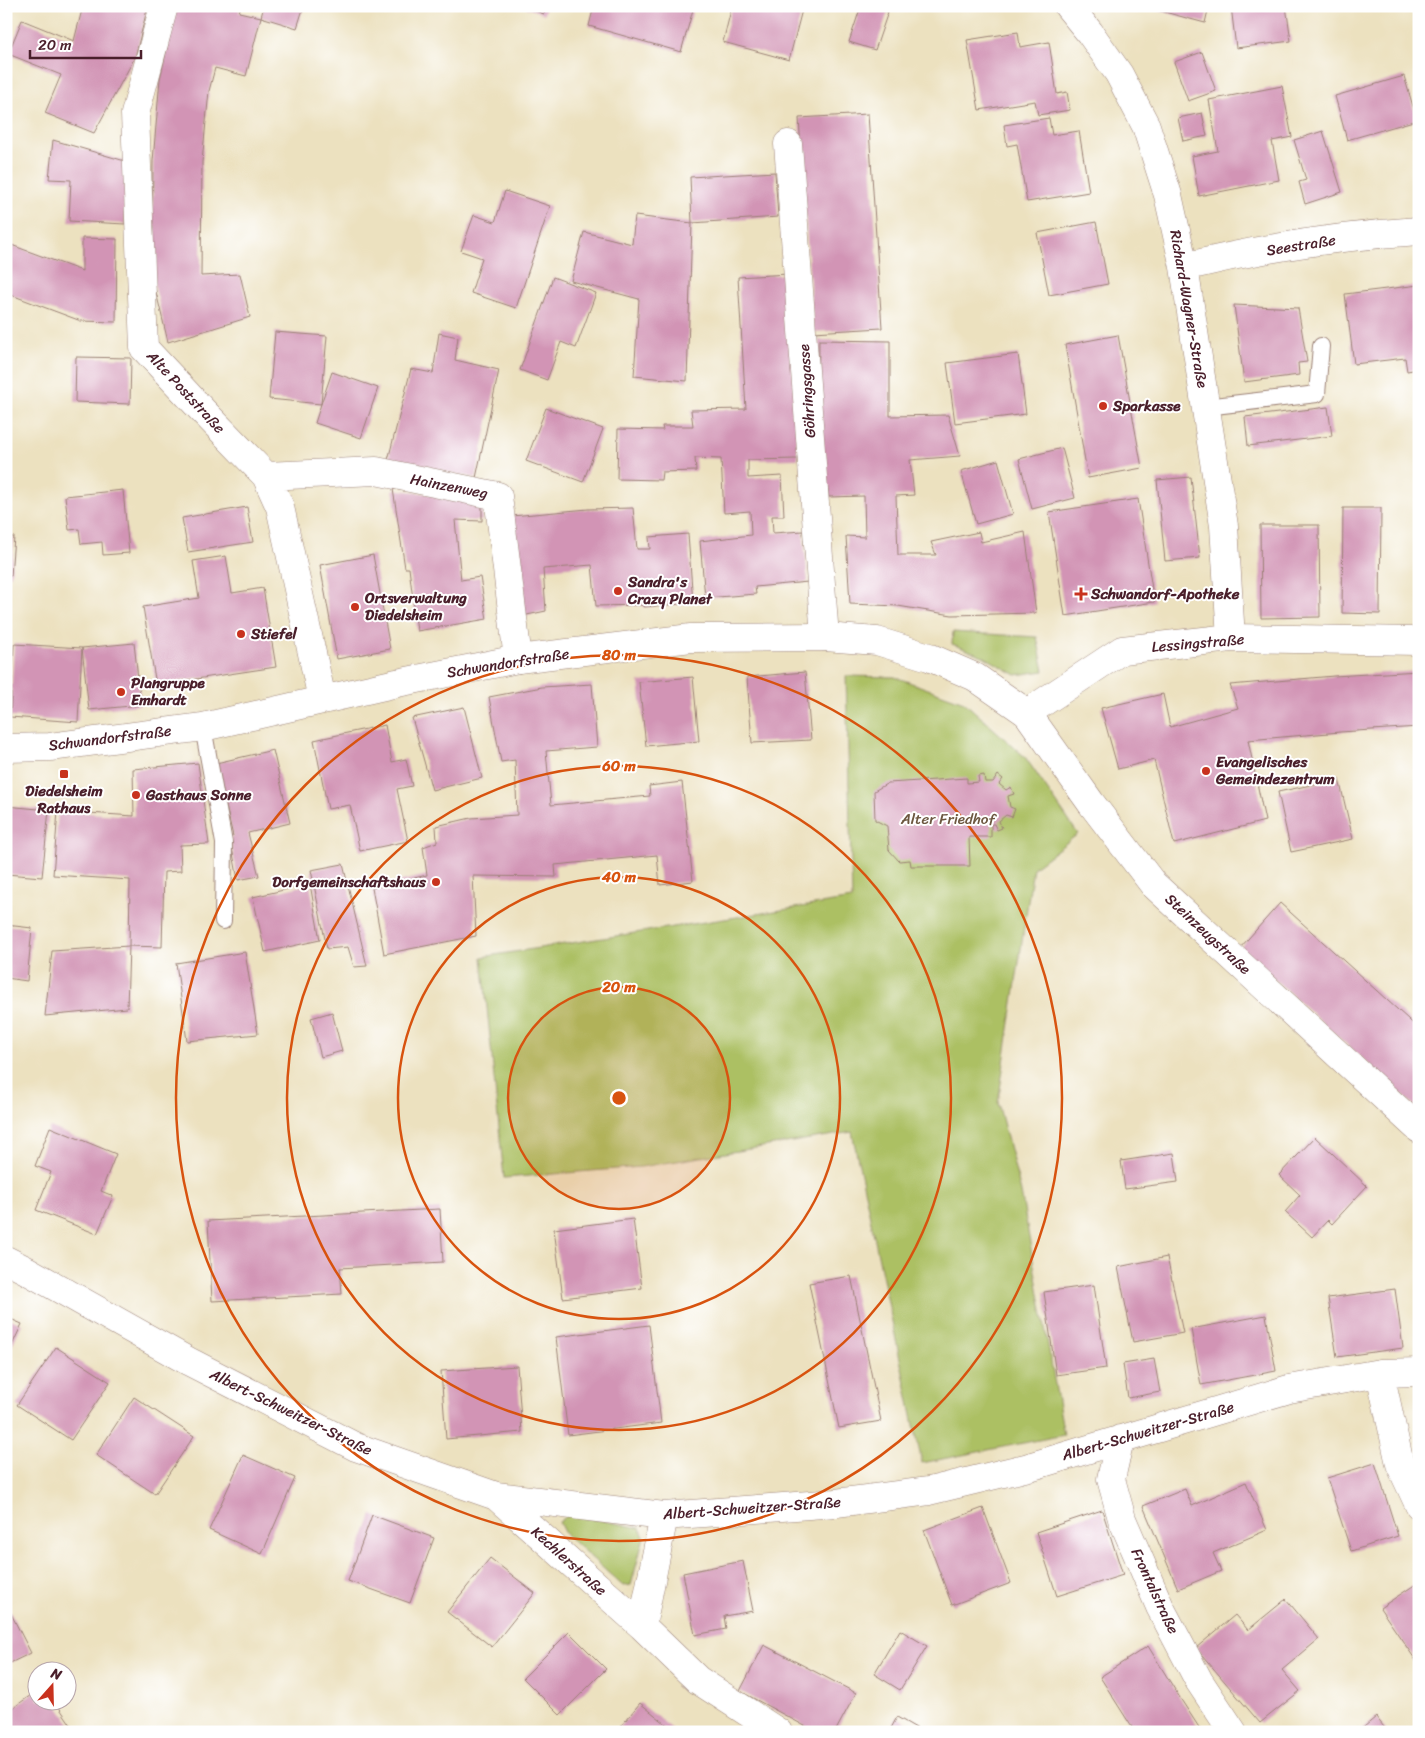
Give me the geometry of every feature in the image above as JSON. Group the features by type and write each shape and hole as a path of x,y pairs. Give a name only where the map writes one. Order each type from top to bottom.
{"street":[{"name":"Alte Poststraße","path":"164,6 136,114 144,348 266,476 280,507 322,699"},
{"name":"Richard-Wagner-Straße","path":"1068,6 1119,74 1146,126 1168,195 1184,268 1224,526 1231,638"},
{"name":"Göhringsgasse","path":"788,144 825,638"},
{"name":"Seestraße","path":"1184,268 1218,259 1317,241 1383,233 1419,231"},
{"name":"Hainzenweg","path":"266,476 376,471 498,496 518,659"},
{"name":"Schwandorfstraße","path":"6,748 50,747 202,726 322,699 518,659 691,638 825,638 877,641 929,657 975,677 1027,713"},
{"name":"Lessingstraße","path":"1027,713 1122,650 1231,638 1419,641"},
{"name":"Steinzeugstraße","path":"1027,713 1091,803 1153,884 1419,1129"},
{"name":"Albert-Schweitzer-Straße","path":"6,1260 188,1361 356,1447 496,1496 664,1516 836,1503 929,1491 1029,1467 1290,1389 1380,1373 1419,1372"},
{"path":"1380,1373 1400,1464 1419,1505"},
{"name":"Frontalstraße","path":"1120,1439 1111,1479 1122,1519 1160,1607 1199,1681 1233,1732"},
{"name":"Kechlerstraße","path":"496,1496 642,1626 698,1680 778,1732"},
{"path":"642,1626 664,1516"}],"lane":[{"path":"1206,407 1317,394 1321,346"},
{"path":"202,726 224,843 223,921"}],"green space":[{"path":"953,632 1037,637 1044,671 1016,675 983,656 952,644"},
{"name":"Alter Friedhof","path":"846,676 895,677 964,702 1025,757 1078,834 1033,868 998,1103 1021,1192 1064,1435 922,1463 852,1132 641,1167 504,1178 482,957 852,899"},
{"path":"569,1514 640,1528 644,1537 631,1585 623,1586 565,1534 559,1522"}],"building":[{"path":"83,6 148,6 135,57 94,133 45,113 61,75 8,54 22,20 74,41"},
{"path":"177,6 241,6 239,12 261,17 246,76 215,68 209,91 202,162 201,276 240,274 250,317 168,342 152,275 153,161 160,79"},
{"path":"264,6 304,6 297,28 261,17"},
{"path":"522,6 546,6 544,14"},
{"path":"594,6 694,6 681,52 589,26"},
{"path":"732,6 803,6 789,60 723,42"},
{"path":"861,6 873,6 888,12 875,50 849,42"},
{"path":"1158,6 1209,6 1205,23 1157,10"},
{"path":"1231,6 1286,6 1291,41 1236,48"},
{"path":"1018,32 1020,47 1049,42 1057,94 1067,92 1070,110 1038,115 1035,101 979,110 967,40"},
{"path":"1202,52 1216,91 1188,101 1174,62"},
{"path":"1404,76 1417,120 1347,140 1335,96"},
{"path":"1282,86 1292,137 1272,141 1279,180 1199,196 1192,156 1218,151 1209,100"},
{"path":"1202,113 1207,136 1183,141 1178,118"},
{"path":"868,114 882,328 813,332 799,118"},
{"path":"1049,118 1052,135 1079,131 1089,192 1027,202 1017,144 1007,146 1004,125"},
{"path":"1323,131 1342,192 1305,204 1299,182 1306,180 1294,140"},
{"path":"53,140 125,161 125,224 69,221 71,180 49,179"},
{"path":"775,172 778,217 692,223 690,177"},
{"path":"505,191 550,206 516,308 471,293 482,258 461,251 474,215 495,222"},
{"path":"635,216 692,223 687,381 634,376 639,299 571,281 584,232 632,244"},
{"path":"1096,222 1108,284 1049,295 1037,233"},
{"path":"82,238 117,239 116,322 81,321 6,293 6,243 82,271"},
{"path":"788,274 798,459 748,460 748,478 782,476 784,516 772,516 773,533 803,531 808,582 755,587 756,594 705,598 700,541 751,535 750,511 724,513 721,459 695,458 696,471 662,472 661,480 617,479 618,429 663,430 662,426 693,426 691,410 746,409 738,277"},
{"path":"553,277 596,293 576,348 561,342 547,380 520,370"},
{"path":"1419,285 1419,369 1407,371 1405,358 1354,364 1345,294"},
{"path":"1234,305 1298,308 1307,362 1298,363 1299,375 1244,382"},
{"path":"275,332 327,336 321,404 269,399"},
{"path":"439,333 458,337 455,360 499,370 476,478 388,460 411,369 433,373"},
{"name":"Sparkasse","path":"1118,335 1142,468 1088,478 1065,345"},
{"path":"819,340 890,341 890,416 948,415 960,456 910,460 914,495 896,496 898,555 936,555 931,542 979,532 981,542 1025,532 1036,613 952,615 898,606 850,604 846,536 865,537 864,496 829,497 818,415"},
{"path":"1018,354 1026,414 955,423 947,363"},
{"path":"76,357 131,358 130,404 75,402"},
{"path":"332,372 378,388 361,438 315,423"},
{"path":"1328,407 1332,436 1248,446 1245,417"},
{"path":"546,408 603,429 583,482 526,461"},
{"path":"1062,448 1075,498 1032,509 1019,459"},
{"path":"998,460 1013,514 976,524 961,471"},
{"path":"1191,477 1200,558 1165,561 1157,480"},
{"path":"393,489 482,501 482,521 455,520 461,580 480,577 487,619 417,631 409,568 405,568"},
{"path":"123,490 129,553 103,555 102,542 81,544 79,529 69,530 65,496"},
{"path":"1138,499 1154,602 1065,616 1049,512"},
{"path":"247,507 253,542 188,552 182,518"},
{"path":"633,508 637,549 650,549 649,537 688,534 693,603 643,607 643,605 596,606 592,565 543,569 546,611 522,616 512,516 588,509"},
{"path":"1343,508 1381,508 1380,614 1342,613"},
{"path":"1260,525 1319,525 1320,617 1261,618"},
{"path":"6,537 14,537 11,576 6,575"},
{"name":"Ortsverwaltung Diedelsheim","path":"373,555 390,649 337,659 320,565"},
{"path":"226,556 232,593 263,588 276,667 156,685 143,607 199,598 193,561"},
{"path":"134,643 141,705 89,710 82,648"},
{"path":"14,644 82,648 78,722 10,717"},
{"path":"1419,671 1419,727 1248,740 1265,821 1174,844 1154,760 1118,769 1101,708 1163,694 1170,727 1238,708 1230,685"},
{"path":"805,672 811,740 752,743 747,677"},
{"path":"693,677 699,741 646,746 639,682"},
{"path":"592,684 597,747 546,751 551,805 650,796 649,786 682,782 693,881 660,885 657,855 555,865 556,877 473,876 476,936 384,954 372,888 427,875 423,847 437,842 436,826 471,818 517,815 515,760 501,762 489,697 542,687"},
{"path":"464,707 482,778 432,790 412,718"},
{"path":"385,725 392,762 406,759 412,786 397,789 408,841 360,851 350,805 328,809 314,740"},
{"path":"273,750 290,823 248,833 259,876 238,880 230,837 233,836 216,763"},
{"path":"198,763 209,844 180,845 181,871 164,872 162,947 129,946 130,880 53,875 58,811 134,816 133,769"},
{"path":"984,775 985,782 993,782 998,775 1003,779 999,784 1006,790 1011,787 1014,794 1008,796 1010,807 1015,809 1012,817 1006,815 999,821 1002,828 997,830 994,824 991,824 991,837 969,837 970,866 911,866 910,860 899,861 889,850 887,826 875,820 874,791 888,783 967,778 967,783 979,782 978,776"},
{"path":"1339,779 1353,839 1291,852 1278,792"},
{"path":"6,806 49,810 42,877 6,874"},
{"path":"343,864 367,966 354,967 348,947 327,949 311,870"},
{"path":"310,884 320,940 265,952 253,897"},
{"path":"1280,903 1419,1029 1419,1110 1240,948"},
{"path":"6,925 32,928 27,981 6,978"},
{"path":"129,946 127,1008 45,1016 52,951"},
{"path":"245,952 258,1034 187,1041 176,963"},
{"path":"332,1012 342,1051 321,1057 311,1018"},
{"path":"50,1127 116,1154 101,1191 113,1196 97,1234 36,1210 51,1172 35,1166"},
{"path":"1315,1137 1367,1186 1332,1224 1328,1220 1312,1237 1285,1212 1300,1195 1279,1175"},
{"path":"1174,1153 1178,1182 1125,1189 1121,1161"},
{"path":"440,1209 443,1262 340,1268 342,1294 212,1301 208,1221"},
{"path":"633,1219 642,1288 563,1298 554,1229"},
{"path":"1167,1257 1183,1333 1133,1342 1118,1267"},
{"path":"851,1276 881,1421 839,1428 809,1283"},
{"path":"1094,1285 1106,1368 1056,1375 1044,1292"},
{"path":"1395,1289 1403,1348 1337,1357 1328,1298"},
{"path":"1266,1315 1276,1371 1201,1385 1191,1329"},
{"path":"6,1317 22,1324 6,1358"},
{"path":"649,1325 661,1423 568,1435 556,1337"},
{"path":"56,1347 110,1382 71,1440 17,1405"},
{"path":"1154,1359 1160,1392 1128,1398 1123,1364"},
{"path":"517,1366 522,1432 446,1439 441,1371"},
{"path":"134,1397 194,1436 155,1494 96,1455"},
{"path":"243,1455 295,1478 262,1554 209,1530"},
{"path":"1375,1463 1398,1536 1351,1551 1327,1478"},
{"path":"1246,1482 1267,1530 1213,1553 1221,1571 1178,1589 1143,1506 1185,1489 1192,1506"},
{"path":"983,1508 1011,1583 952,1605 924,1530"},
{"path":"1102,1510 1123,1575 1057,1596 1036,1532"},
{"path":"372,1515 434,1538 410,1603 348,1581"},
{"path":"490,1558 535,1593 492,1647 447,1612"},
{"path":"743,1561 753,1611 724,1616 726,1629 695,1635 683,1573"},
{"path":"1419,1582 1419,1665 1380,1608"},
{"path":"1286,1599 1319,1639 1282,1670 1300,1691 1260,1723 1196,1648 1235,1615 1248,1630"},
{"path":"6,1604 31,1653 6,1665"},
{"path":"900,1630 927,1646 900,1690 874,1674"},
{"path":"569,1632 606,1669 560,1715 523,1678"},
{"path":"764,1645 856,1693 835,1732 816,1732 740,1691"},
{"path":"1148,1646 1202,1732 1135,1732 1100,1677"},
{"path":"28,1697 28,1710 61,1710 76,1732 6,1732 6,1713"},
{"path":"640,1703 676,1732 616,1732"},
{"path":"897,1717 923,1732 889,1732"},
{"path":"1376,1717 1388,1732 1358,1732"}],"place":[{"name":"Sparkasse","path":"1103,406"},
{"name":"Sandra's Crazy Planet","path":"618,591"},
{"name":"Schwandorf-Apotheke","path":"1081,594"},
{"name":"Ortsverwaltung Diedelsheim","path":"355,607"},
{"name":"Stiefel","path":"241,634"},
{"name":"Plangruppe Emhardt","path":"121,692"},
{"name":"Evangelisches Gemeindezentrum","path":"1206,771"},
{"name":"Diedelsheim Rathaus","path":"64,774"},
{"name":"Gasthaus Sonne","path":"136,795"},
{"name":"Dorfgemeinschaftshaus","path":"436,882"}]}
